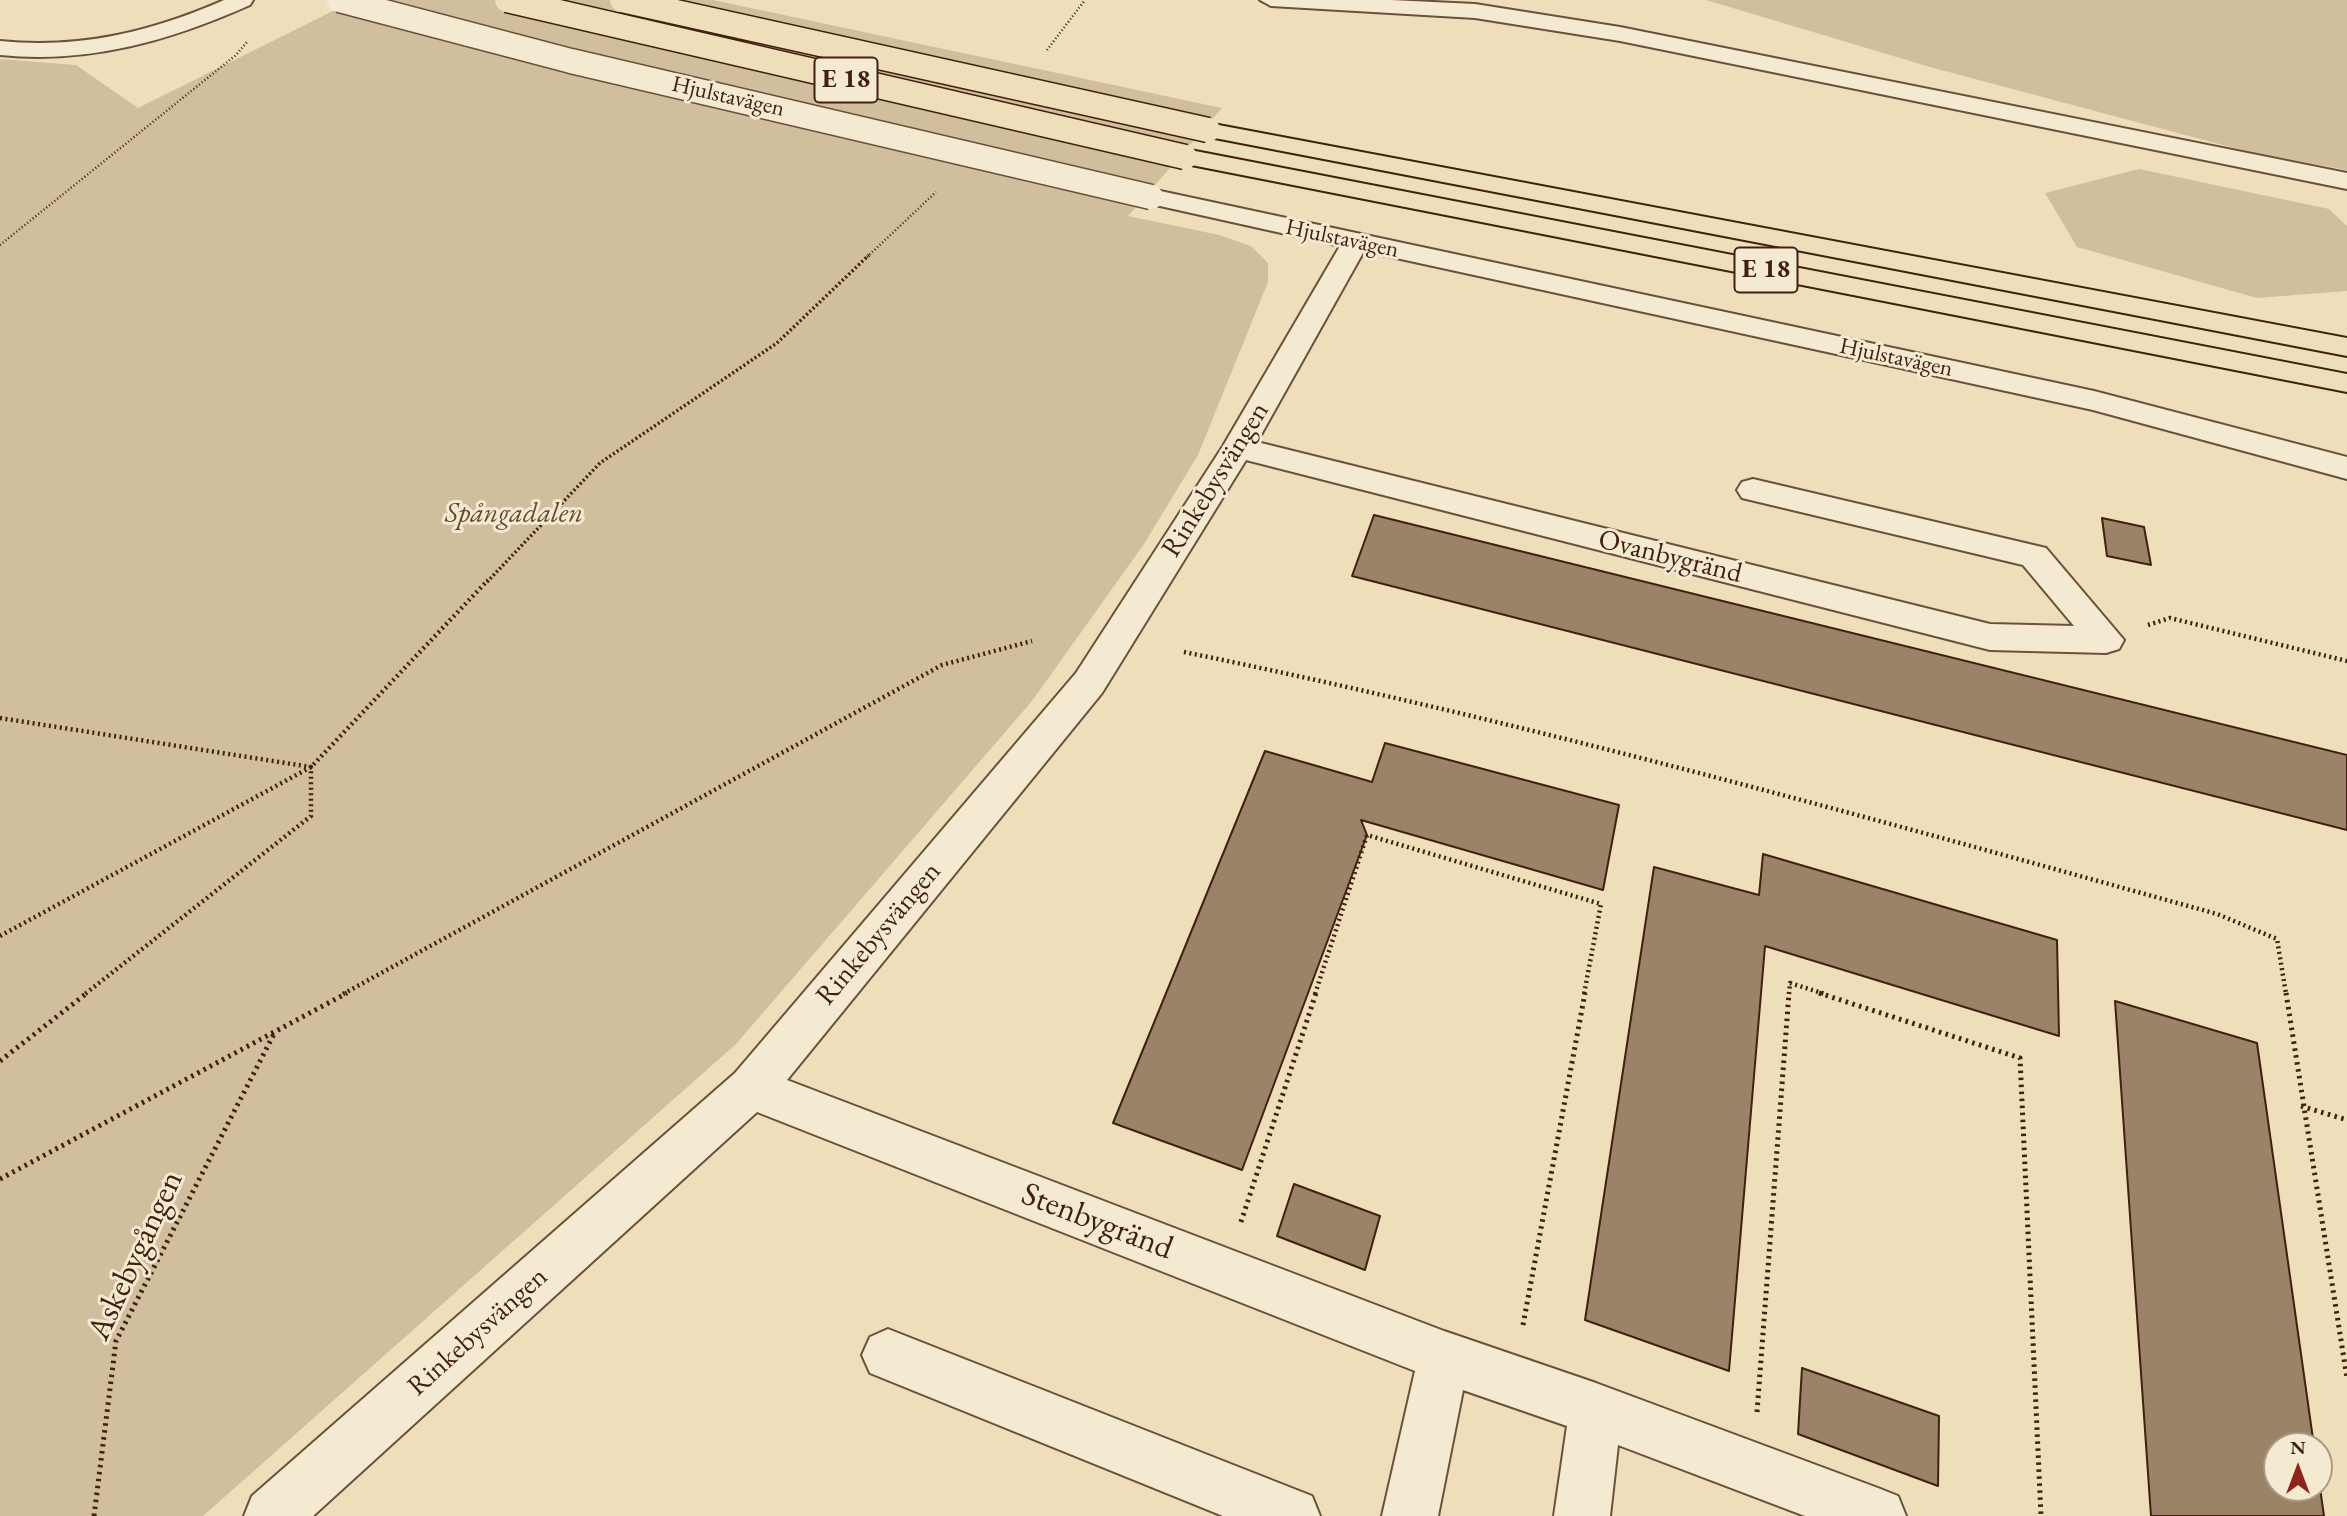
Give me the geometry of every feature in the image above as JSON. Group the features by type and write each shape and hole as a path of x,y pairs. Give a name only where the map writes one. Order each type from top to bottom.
{"highway":[{"name":"E 18","path":"507,0 631,31 1185,157 2347,383"},
{"name":"E 18","path":"622,0 1208,130 2347,347"}],"street":[{"path":"0,48 20,51 77,51 135,39 192,22 242,0"},
{"name":"Hjulstavägen","path":"339,0 571,61 1151,197 2094,401 2347,468"},
{"path":"1271,0 1475,11 1619,34 2347,181"},
{"name":"Rinkebysvängen","path":"272,1516 751,1088 1088,683 1238,448 1356,243"},
{"name":"Ovanbygränd","path":"1238,448 1990,637 2106,640"},
{"path":"1753,490 2034,556 2106,640"},
{"name":"Stenbygränd","path":"751,1088 1444,1357 1596,1410 1878,1516"},
{"path":"888,1355 1292,1516"},
{"path":"1410,1516 1444,1357"},
{"path":"1582,1516 1596,1410"}],"path":[{"path":"0,244 236,55 251,37"},
{"path":"0,936 311,767 600,463 777,343 941,188"},
{"path":"2106,640 2170,618 2347,661"},
{"path":"0,1179 275,1032 942,665 1032,641"},
{"path":"1184,652 1348,683 1649,758 2217,914 2277,939 2301,1106 2347,1378"},
{"path":"0,718 311,767"},
{"path":"0,1061 311,816 311,767"},
{"path":"1222,1271 1250,1197 1367,835 1601,904 1513,1381"},
{"path":"1753,1469 1790,983 2020,1058 2041,1516"},
{"name":"Askebygången","path":"94,1516 116,1341 275,1032"},
{"path":"2301,1106 2347,1120"}],"green space":[{"name":"Spångadalen","path":"355,0 713,0 1222,108 1128,216 1219,235 1251,246 1268,263 1268,282 1198,455 1144,544 1032,701 736,1044 203,1516 0,1516 0,59 76,65 138,108"},
{"path":"1706,0 2347,0 2347,170 2249,152 1930,67"},
{"path":"2139,169 2329,209 2347,226 2347,291 2257,298 2077,247 2045,193"}],"building":[{"path":"1374,515 2347,755 2347,830 1352,576"},
{"path":"2102,518 2144,527 2151,565 2107,556"},
{"path":"1385,743 1619,805 1603,890 1361,820 1367,835 1242,1170 1113,1123 1265,751 1372,782"},
{"path":"1763,854 2057,940 2059,1036 1765,946 1729,1371 1585,1320 1654,867 1759,895"},
{"path":"2115,1001 2257,1043 2312,1432 2263,1432 2263,1502 2322,1502 2324,1516 2151,1516"},
{"path":"1294,1184 1380,1216 1365,1270 1277,1236"},
{"path":"1802,1368 1939,1416 1938,1486 1798,1434"}]}
